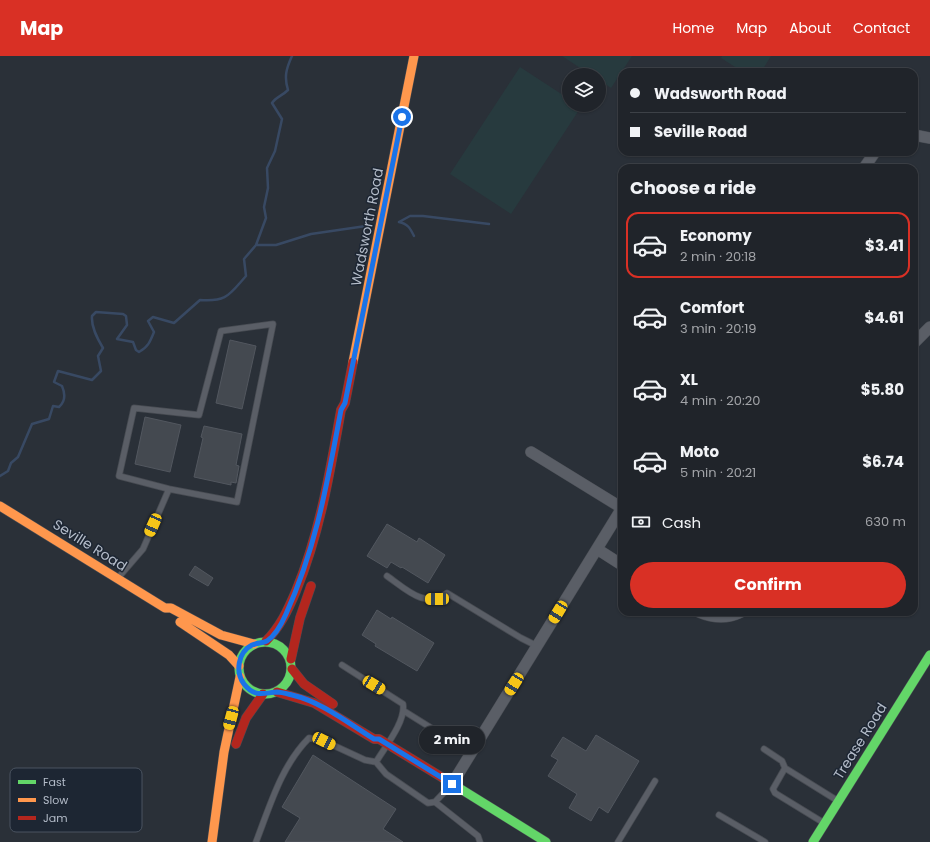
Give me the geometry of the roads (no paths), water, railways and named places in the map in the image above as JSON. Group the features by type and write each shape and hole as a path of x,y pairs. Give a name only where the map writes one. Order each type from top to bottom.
{"main road":[{"name":"Wadsworth Road","path":"266,641 276,631 283,619 310,554 322,507 341,410 345,403 414,56"},
{"name":"Wadsworth Road","path":"335,491 348,410 345,403"},
{"name":"Seville Road","path":"0,506 166,608 171,608 221,635 254,644"},
{"path":"277,692 289,680 292,669 291,659 300,618 315,574"},
{"name":"Seville Road","path":"166,608 168,614 204,640 229,655 239,666"},
{"path":"212,842 224,752 240,677 239,666 242,656 254,644 266,641 281,646 291,659"},
{"name":"Trease Road","path":"813,842 930,655"},
{"path":"292,669 304,684 377,734 383,741 452,784 533,839 546,842"},
{"path":"240,677 252,691 263,694 277,692 314,703 374,739 383,741"},
{"path":"235,752 243,722 255,703 263,694"},
{"path":"219,842 225,821"}],"street":[{"path":"918,136 930,138"},
{"path":"918,339 930,327"},
{"path":"532,452 618,506"},
{"path":"452,784 618,515"},
{"path":"597,549 618,562"},
{"path":"715,616 729,616"}],"lane":[{"path":"273,324 237,502 169,489 119,476 134,408 199,415 221,330 273,324"},
{"path":"118,578 142,549 169,489"},
{"path":"387,576 425,600 437,599 446,593 537,646"},
{"path":"342,665 403,704 404,711 402,719 383,741 376,762"},
{"path":"404,711 436,730"},
{"path":"256,842 282,774 300,746 309,738 324,741 365,760 376,762 386,774 428,803 435,802 452,784"},
{"path":"764,749 782,761 785,768 839,801"},
{"path":"785,768 773,789 776,793 824,823"},
{"path":"618,842 655,781"},
{"path":"435,802 478,836 480,842"},
{"path":"719,815 765,842"}],"waterway":[{"path":"0,476 8,471 11,463 18,457 32,424 49,419 53,406 59,407 63,402 64,391 62,386 54,382 58,371 92,380 101,371 98,356 103,348 92,324 92,316 96,312 123,314 126,316 127,325 117,339 133,342 136,350 139,352 145,348 154,332 148,321 153,317 174,323 200,300 216,300 227,296 246,276 244,259 256,245 266,218 264,207 268,188 267,168 275,151 282,119 272,103 275,99 288,90 286,73 292,56"},
{"path":"399,222 410,216 423,216 489,224"},
{"path":"399,222 405,224 414,236"},
{"path":"256,245 276,245 311,234 366,226"}]}
